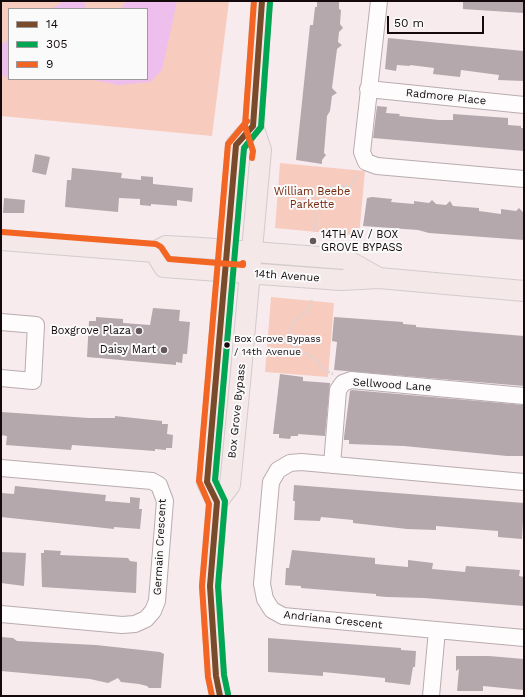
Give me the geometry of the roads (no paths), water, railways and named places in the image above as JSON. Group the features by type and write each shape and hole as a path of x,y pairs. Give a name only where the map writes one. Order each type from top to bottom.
{"main road":[{"name":"Box Grove Bypass","path":"253,126 236,145 207,482 217,502 230,484 252,252 261,150 253,126 262,1"},
{"name":"14th Avenue","path":"1,240 155,252 166,246 345,260 379,278"},
{"name":"14th Avenue","path":"155,252 164,267 341,280 379,278 524,291"},
{"path":"217,502 210,586 216,676 220,696"}],"street":[{"path":"378,1 372,70 368,89 362,152 366,162 377,166 524,179"},
{"name":"Radmore Place","path":"368,89 524,105"},
{"path":"1,322 36,325 33,381 1,378"},
{"name":"Sellwood Lane","path":"332,465 338,390 344,383 351,380 524,396"},
{"name":"Andriana Crescent","path":"524,482 301,462 290,464 278,470 271,482 262,584 265,599 272,610 283,616 524,638"},
{"name":"Germain Crescent","path":"1,468 152,481 159,484 165,501 157,601 153,611 146,620 135,624 122,624 1,614"},
{"path":"431,696 437,630"}],"place":[{"name":"14TH AV / BOX GROVE BYPASS","path":"313,241"},
{"name":"Boxgrove Plaza","path":"139,331"},
{"name":"Box Grove Bypass / 14th Avenue","path":"227,345"},
{"name":"Daisy Mart","path":"164,350"}],"park label":[{"name":"William Beebe Parkette","path":"312,198"}]}
